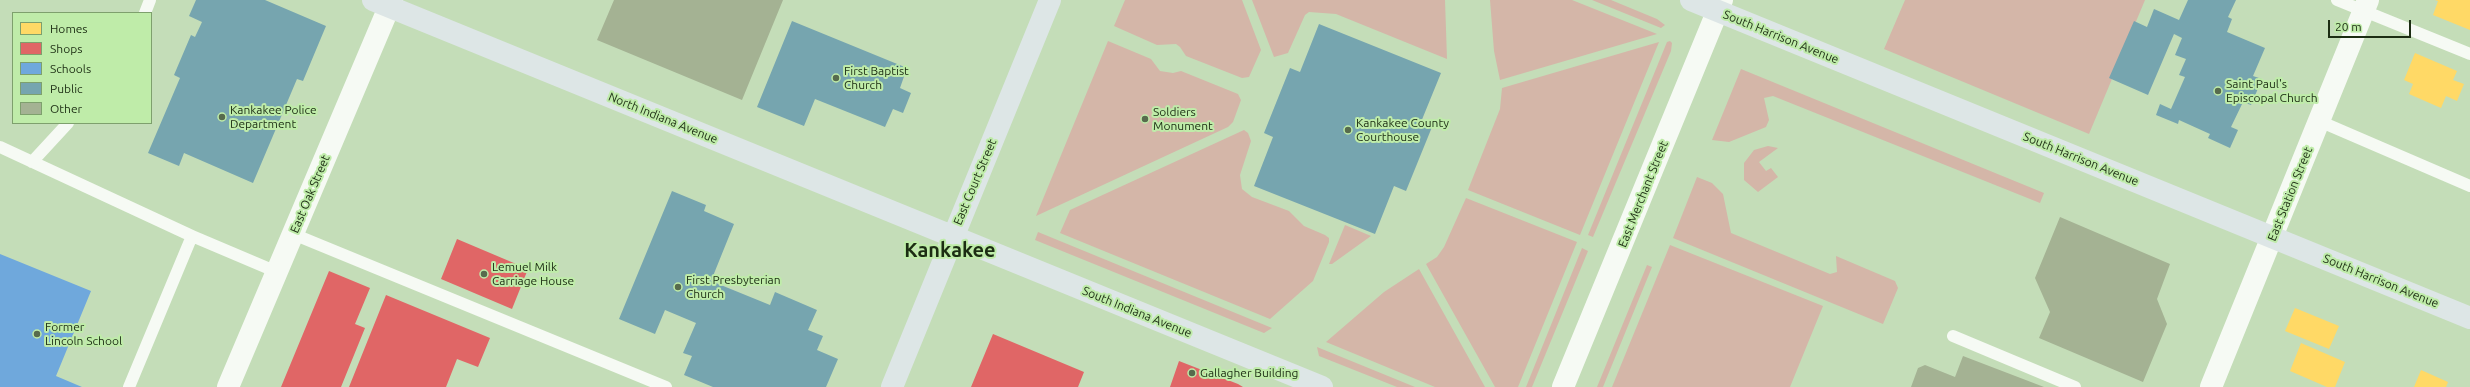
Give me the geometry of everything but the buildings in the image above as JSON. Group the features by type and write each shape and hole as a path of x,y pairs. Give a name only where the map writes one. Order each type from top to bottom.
{"main road":[{"name":"South Harrison Avenue","path":"1691,0 1720,5 2272,237 2470,318"},
{"name":"East Court Street","path":"892,387 1046,1"},
{"name":"North Indiana Avenue","path":"384,2 953,236"},
{"name":"South Indiana Avenue","path":"953,236 1322,387"}],"street":[{"name":"East Oak Street","path":"228,387 293,234 384,2"},
{"name":"East Merchant Street","path":"1563,387 1720,5"},
{"name":"East Station Street","path":"2211,387 2366,6"}],"lane":[{"path":"145,12 150,0"},
{"path":"2337,0 2366,6 2470,54"},
{"path":"2319,122 2470,186"},
{"path":"32,162 67,124"},
{"path":"0,147 192,236 277,272"},
{"path":"293,234 666,387"},
{"path":"129,387 192,236"},
{"path":"1954,336 2074,387"}],"shaded area":[{"path":"1125,0 1242,0 1261,50 1249,77 1242,78 1186,56 1176,44 1157,45 1114,26"},
{"path":"1252,0 1445,0 1447,59 1336,14 1309,12 1305,15 1288,53 1274,57"},
{"path":"1490,0 1572,0 1657,34 1500,80 1494,51"},
{"path":"1592,0 1611,0 1657,19 1665,25 1661,28"},
{"path":"1905,0 2145,0 2089,134 1884,49"},
{"path":"1108,41 1151,59 1160,71 1173,73 1181,71 1238,94 1241,100 1233,122 1228,127 1036,216"},
{"path":"1670,41 1672,43 1671,51 1593,237 1588,235 1667,42"},
{"path":"1659,42 1580,235 1468,190 1500,109 1502,88"},
{"path":"1741,69 2044,193 2040,203 1773,96 1764,98 1769,120 1766,127 1729,142 1712,140"},
{"path":"1244,130 1248,133 1251,141 1240,175 1242,189 1252,197 1289,211 1304,226 1329,238 1329,242 1313,281 1270,319 1060,233 1070,210"},
{"path":"1768,146 1778,148 1759,162 1766,171 1771,168 1778,177 1758,192 1744,180 1744,163 1754,150"},
{"path":"1697,177 1712,183 1723,194 1731,233 1830,274 1837,272 1836,256 1895,281 1898,288 1883,324 1673,238"},
{"path":"1466,198 1577,242 1518,387 1495,387 1426,264 1437,257 1444,247"},
{"path":"1345,225 1371,236 1332,264 1329,264"},
{"path":"1038,232 1272,328 1264,333 1035,240"},
{"path":"1670,245 1823,306 1790,387 1612,387"},
{"path":"1582,248 1588,251 1532,387 1526,387"},
{"path":"1647,265 1652,267 1603,387 1597,387"},
{"path":"1419,269 1485,387 1435,387 1326,342 1384,292"},
{"path":"1317,347 1415,387 1397,387 1319,356"}],"place":[{"name":"First Baptist Church","path":"836,78"},
{"name":"Saint Paul's Episcopal Church","path":"2218,91"},
{"name":"Kankakee Police Department","path":"222,117"},
{"name":"Soldiers Monument","path":"1145,119"},
{"name":"Kankakee County Courthouse","path":"1348,130"},
{"name":"Lemuel Milk Carriage House","path":"484,274"},
{"name":"First Presbyterian Church","path":"678,287"},
{"name":"Former Lincoln School","path":"37,334"},
{"name":"Gallagher Building","path":"1192,373"}],"district":[{"name":"Kankakee","path":"950,250"}]}
